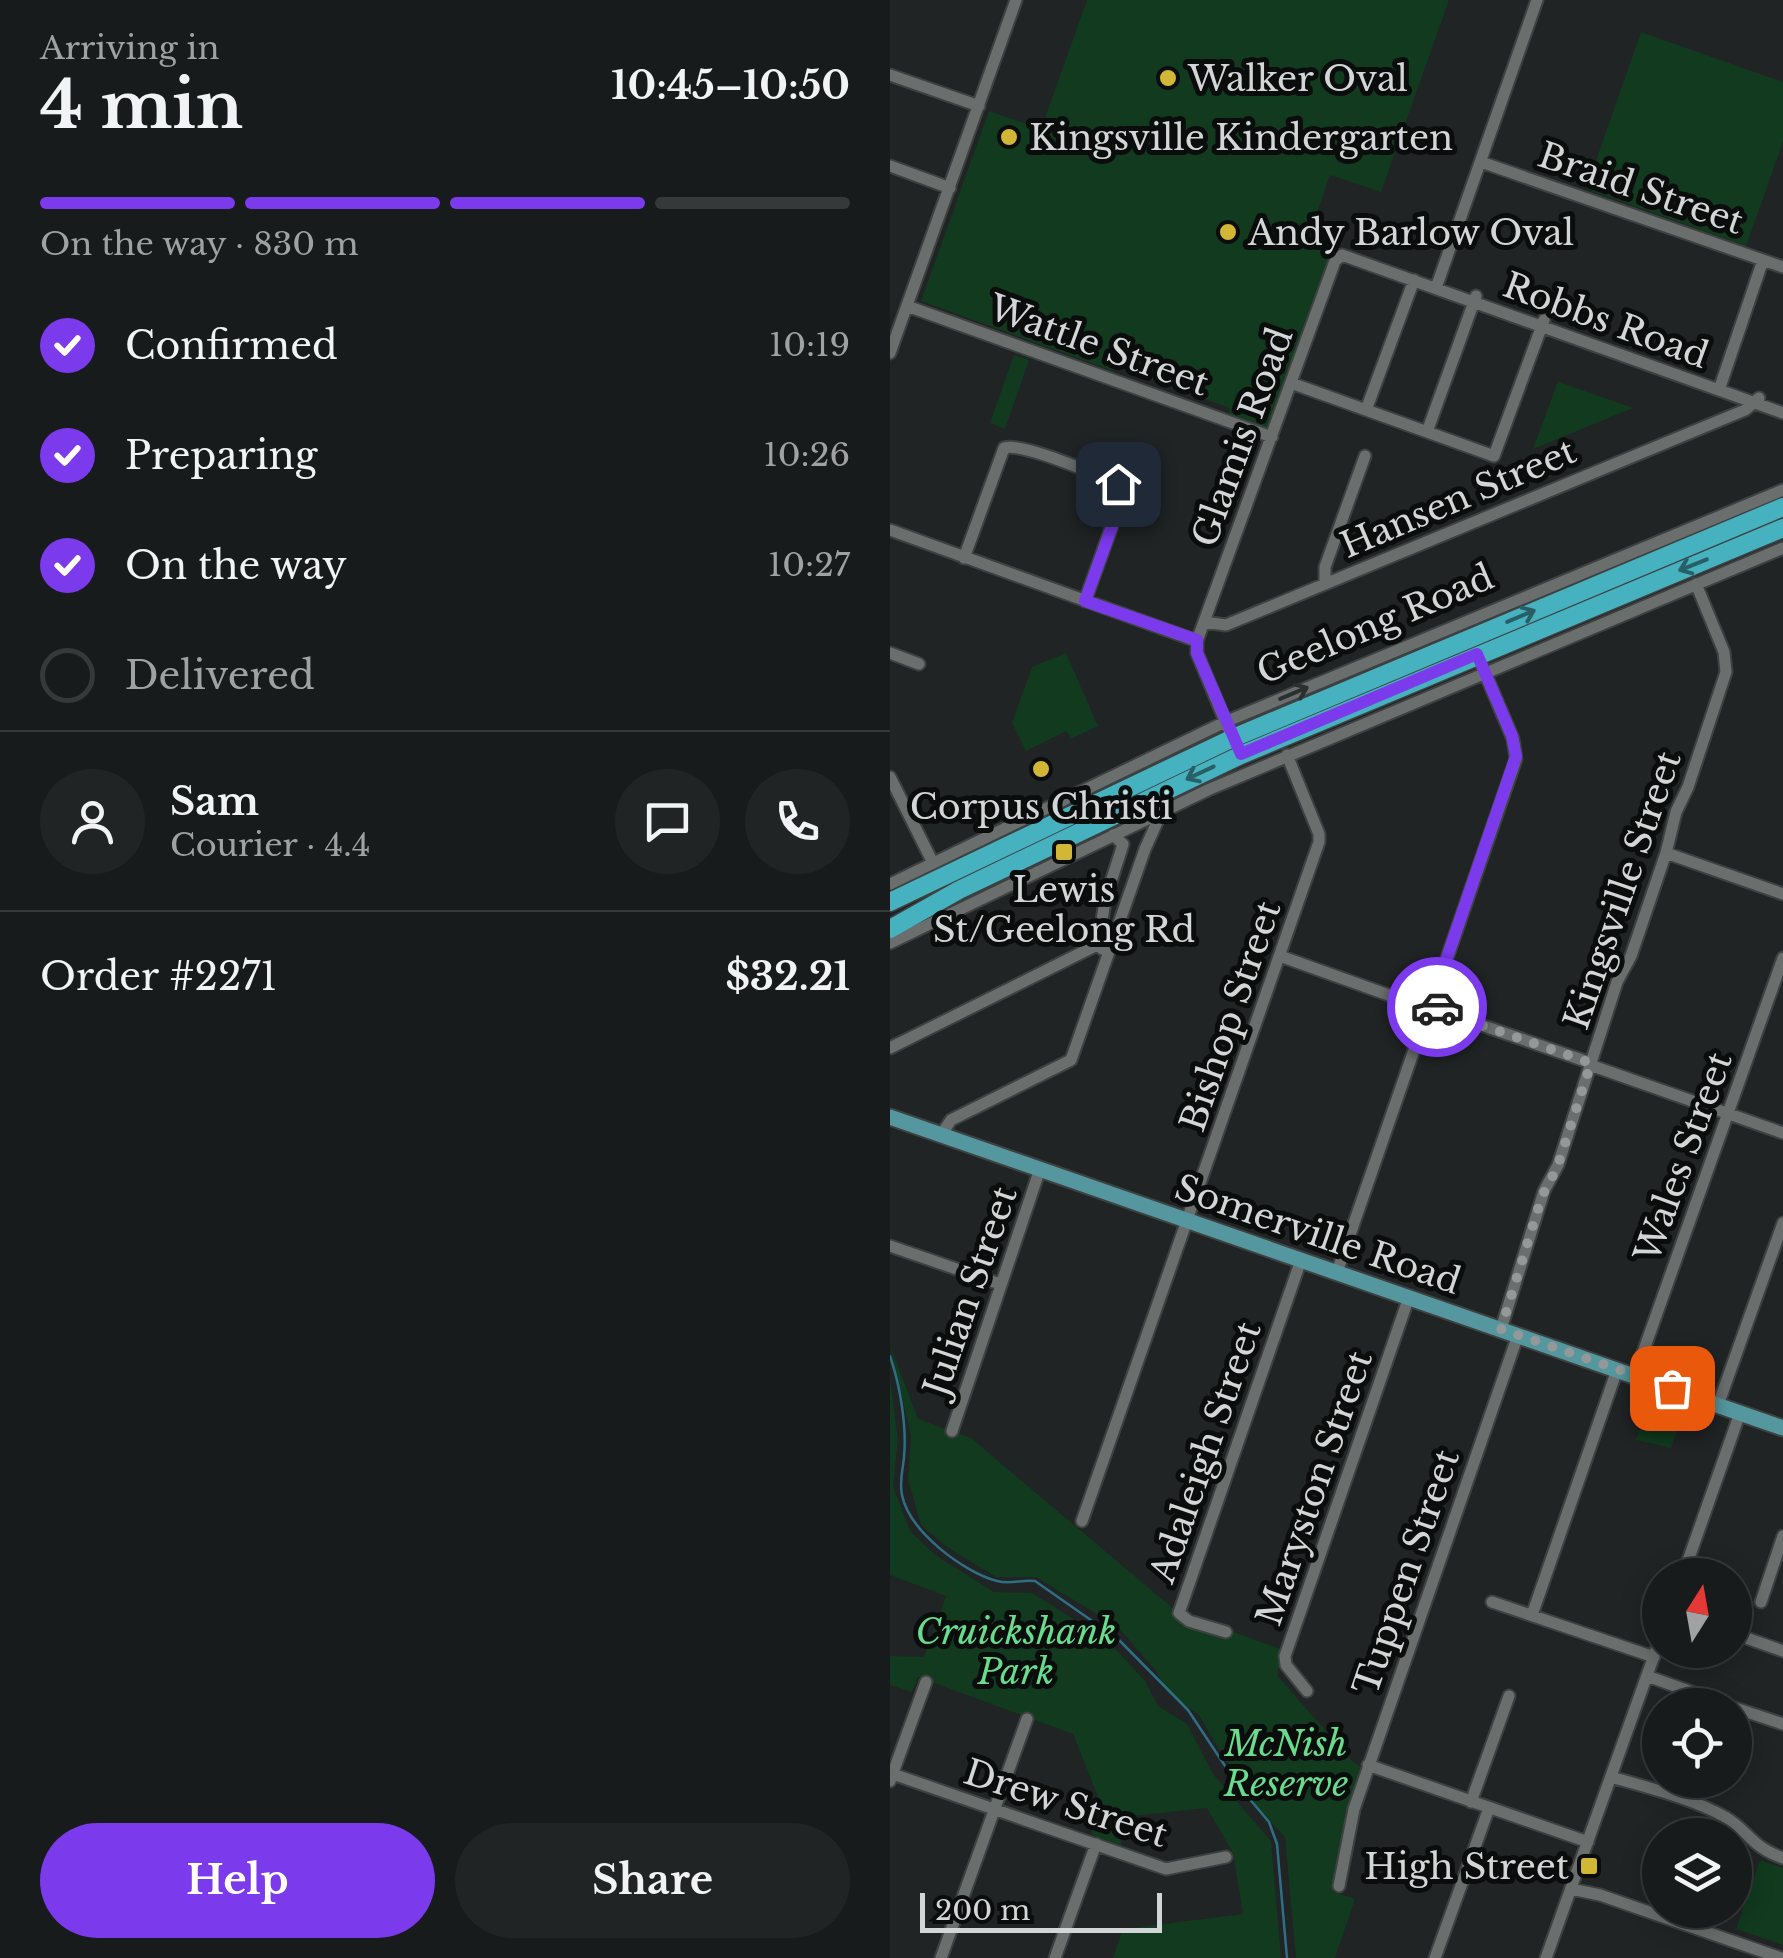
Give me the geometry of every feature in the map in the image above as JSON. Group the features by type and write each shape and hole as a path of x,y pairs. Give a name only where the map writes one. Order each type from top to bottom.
{"highway":[{"name":"Geelong Road","path":"890,902 1233,738 1477,655 1782,515"},
{"name":"Geelong Road","path":"890,930 1233,738"},
{"path":"974,882 974,870 984,858"}],"main road":[{"name":"Somerville Road","path":"890,1117 1783,1428"}],"street":[{"path":"890,354 894,327 907,306 1016,0"},
{"path":"1437,285 1537,0"},
{"path":"890,75 979,106"},
{"name":"Braid Street","path":"1480,162 1783,266"},
{"path":"890,166 950,188"},
{"name":"Robbs Road","path":"1342,256 1357,254 1783,410"},
{"name":"Robbs Road","path":"1342,256 1437,285"},
{"name":"Glamis Road","path":"1197,640 1335,260 1342,256"},
{"path":"1720,387 1763,260"},
{"path":"1366,410 1414,280"},
{"path":"1427,432 1475,299"},
{"name":"Wattle Street","path":"907,306 1272,437"},
{"path":"1291,383 1494,456 1543,323"},
{"name":"Hansen Street","path":"1204,622 1226,625 1731,414 1752,399"},
{"path":"964,558 1002,450 1014,446 1123,488 1085,601"},
{"path":"1325,583 1325,567 1366,456"},
{"name":"Geelong Road","path":"890,943 1287,755 1477,655 1696,584 1745,563 1782,515"},
{"name":"Geelong Road","path":"890,884 1233,738 1782,515"},
{"path":"890,530 1197,640 1197,653 1233,738"},
{"name":"Kingsville Street","path":"1501,1329 1542,1196 1557,1168 1617,982 1631,956 1726,666 1696,584"},
{"path":"890,653 920,664"},
{"path":"1338,1272 1516,756 1513,739 1477,655"},
{"name":"Bishop Street","path":"1082,1521 1319,837 1287,755"},
{"path":"890,776 933,863"},
{"path":"890,1048 1106,945 1162,811"},
{"path":"941,1134 950,1120 1068,1063 1104,968 1106,895 1123,844 1113,835"},
{"path":"1666,854 1783,894"},
{"path":"974,882 980,892 994,893"},
{"path":"1280,956 1783,1133"},
{"name":"Wales Street","path":"1634,1376 1783,958"},
{"name":"Julian Street","path":"952,1431 1040,1169"},
{"path":"1718,1405 1783,1223"},
{"path":"890,1246 1000,1284"},
{"name":"Adaleigh Street","path":"1226,1632 1189,1622 1179,1613 1301,1260"},
{"name":"Maryston Street","path":"1307,1691 1286,1666 1285,1656 1409,1297"},
{"name":"Tuppen Street","path":"1338,1886 1351,1818 1518,1335"},
{"path":"1532,1615 1617,1370"},
{"path":"1688,1558 1740,1413"},
{"path":"1761,1602 1783,1536"},
{"path":"1492,1602 1642,1653"},
{"path":"1752,1640 1783,1650"},
{"path":"1546,1958 1650,1668"},
{"path":"1647,1676 1681,1688"},
{"path":"891,1776 926,1682"},
{"path":"1471,1802 1509,1696"},
{"path":"1752,1714 1783,1724"},
{"path":"940,1958 1027,1720"},
{"path":"1368,1766 1588,1842"},
{"name":"Drew Street","path":"891,1776 1166,1870 1226,1857"},
{"path":"1611,1776 1716,1813 1737,1826 1753,1844 1783,1858"},
{"path":"1436,1958 1489,1808"},
{"path":"1055,1958 1096,1844"},
{"path":"1572,1885 1781,1958"}],"green space":[{"path":"1087,0 1449,0 1381,192 1330,175 1312,228 1338,237 1267,428 1229,414 1230,408 1115,367 1113,371 921,301 989,111 1041,129"},
{"path":"1641,32 1783,82 1783,142 1746,246 1586,189"},
{"path":"1014,355 1029,360 1005,429 990,423"},
{"path":"1558,381 1562,383 1633,408 1533,449"},
{"path":"1066,653 1098,726 1071,739 1066,731 1026,751 1012,723 1032,667"},
{"name":"McNish Reserve","path":"890,1345 918,1419 971,1438 1176,1611 1283,1650 1277,1675 1352,1761 1364,1769 1347,1817 1333,1892 1355,1899 1335,1958 1296,1958 1285,1837 1249,1798 1198,1714 1168,1693 1156,1671 1118,1627 1036,1577 996,1577 947,1547 921,1525 908,1479 911,1436"},
{"name":"Cruickshank Park","path":"890,1378 898,1440 893,1486 910,1531 935,1555 994,1592 1032,1593 1107,1640 1145,1681 1158,1706 1187,1724 1213,1774 1271,1841 1281,1958 1113,1958 1123,1929 1243,1914 1233,1853 1207,1808 1121,1817 1121,1847 1091,1834 1101,1804 1073,1734 918,1677 912,1692 890,1685 890,1656 924,1657 946,1596 890,1575"},
{"path":"1652,1395 1685,1406 1671,1448 1636,1440"},
{"path":"1760,1860 1783,1868 1783,1945 1736,1929 1752,1928 1752,1883"}],"waterway":[{"path":"890,1356 904,1419 901,1490 915,1522 939,1548 983,1576 1002,1582 1035,1581 1118,1639 1188,1710 1237,1784 1269,1822 1277,1844 1287,1958"}],"way so far":[{"path":"1437,1007 1436,1012 1591,1063 1557,1168 1542,1196 1501,1329 1672,1388"}],"place":[{"name":"Walker Oval","path":"1168,78"},
{"name":"Kingsville Kindergarten","path":"1009,137"},
{"name":"Andy Barlow Oval","path":"1228,232"},
{"name":"Corpus Christi","path":"1041,769"},
{"name":"Lewis St/Geelong Rd","path":"1064,852"},
{"name":"High Street","path":"1589,1866"}],"route":[{"path":"1118,484 1123,488 1123,496 1085,601 1197,640 1197,653 1241,754 1477,654 1512,736 1516,756 1439,981 1429,1000 1437,1007"}]}
